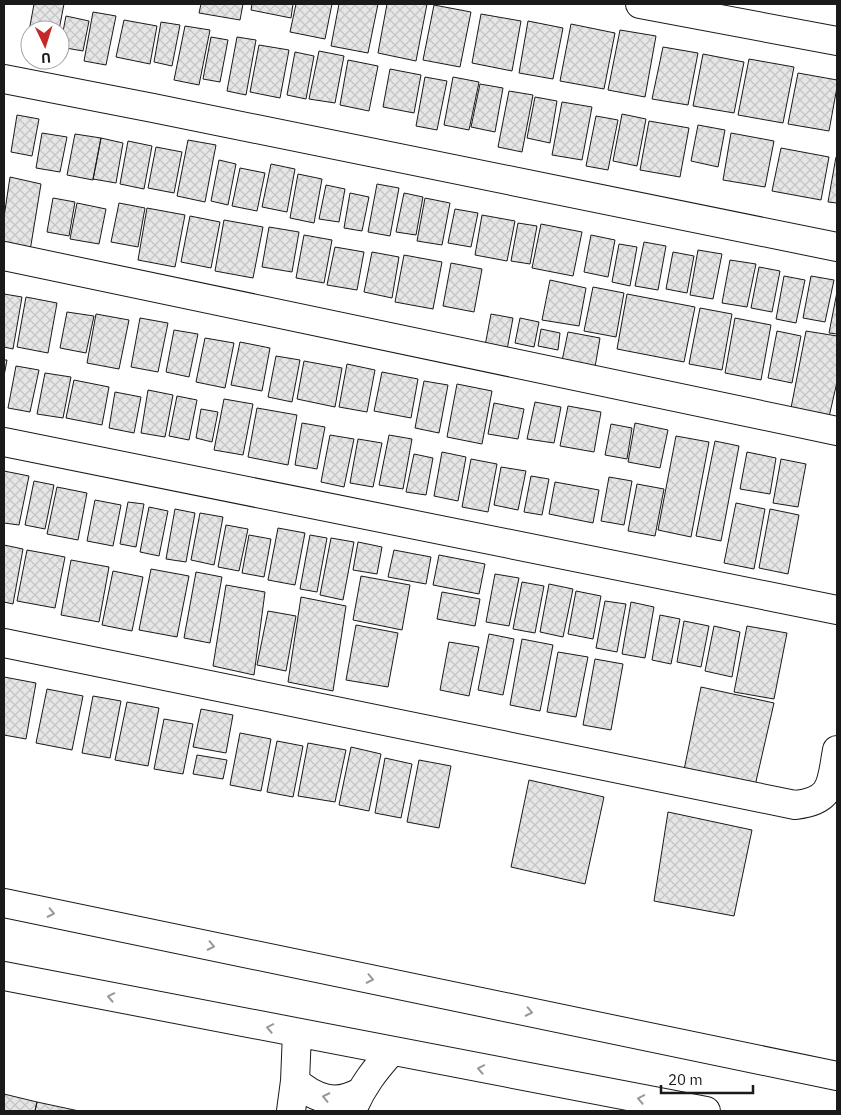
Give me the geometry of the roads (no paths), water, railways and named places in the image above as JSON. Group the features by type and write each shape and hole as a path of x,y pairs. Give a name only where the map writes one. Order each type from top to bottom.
{"street":[{"path":"640,4 837,40"},
{"path":"4,79 837,247"},
{"path":"4,256 837,431"},
{"path":"4,442 837,610"},
{"path":"4,643 795,805 811,803 820,799 827,792 837,750"},
{"path":"4,903 837,1076"},
{"path":"4,976 391,1052 706,1111"},
{"path":"291,1111 295,1081 297,1033"},
{"path":"295,1081 305,1090 327,1100 350,1098 356,1102 370,1075 391,1052"}]}
